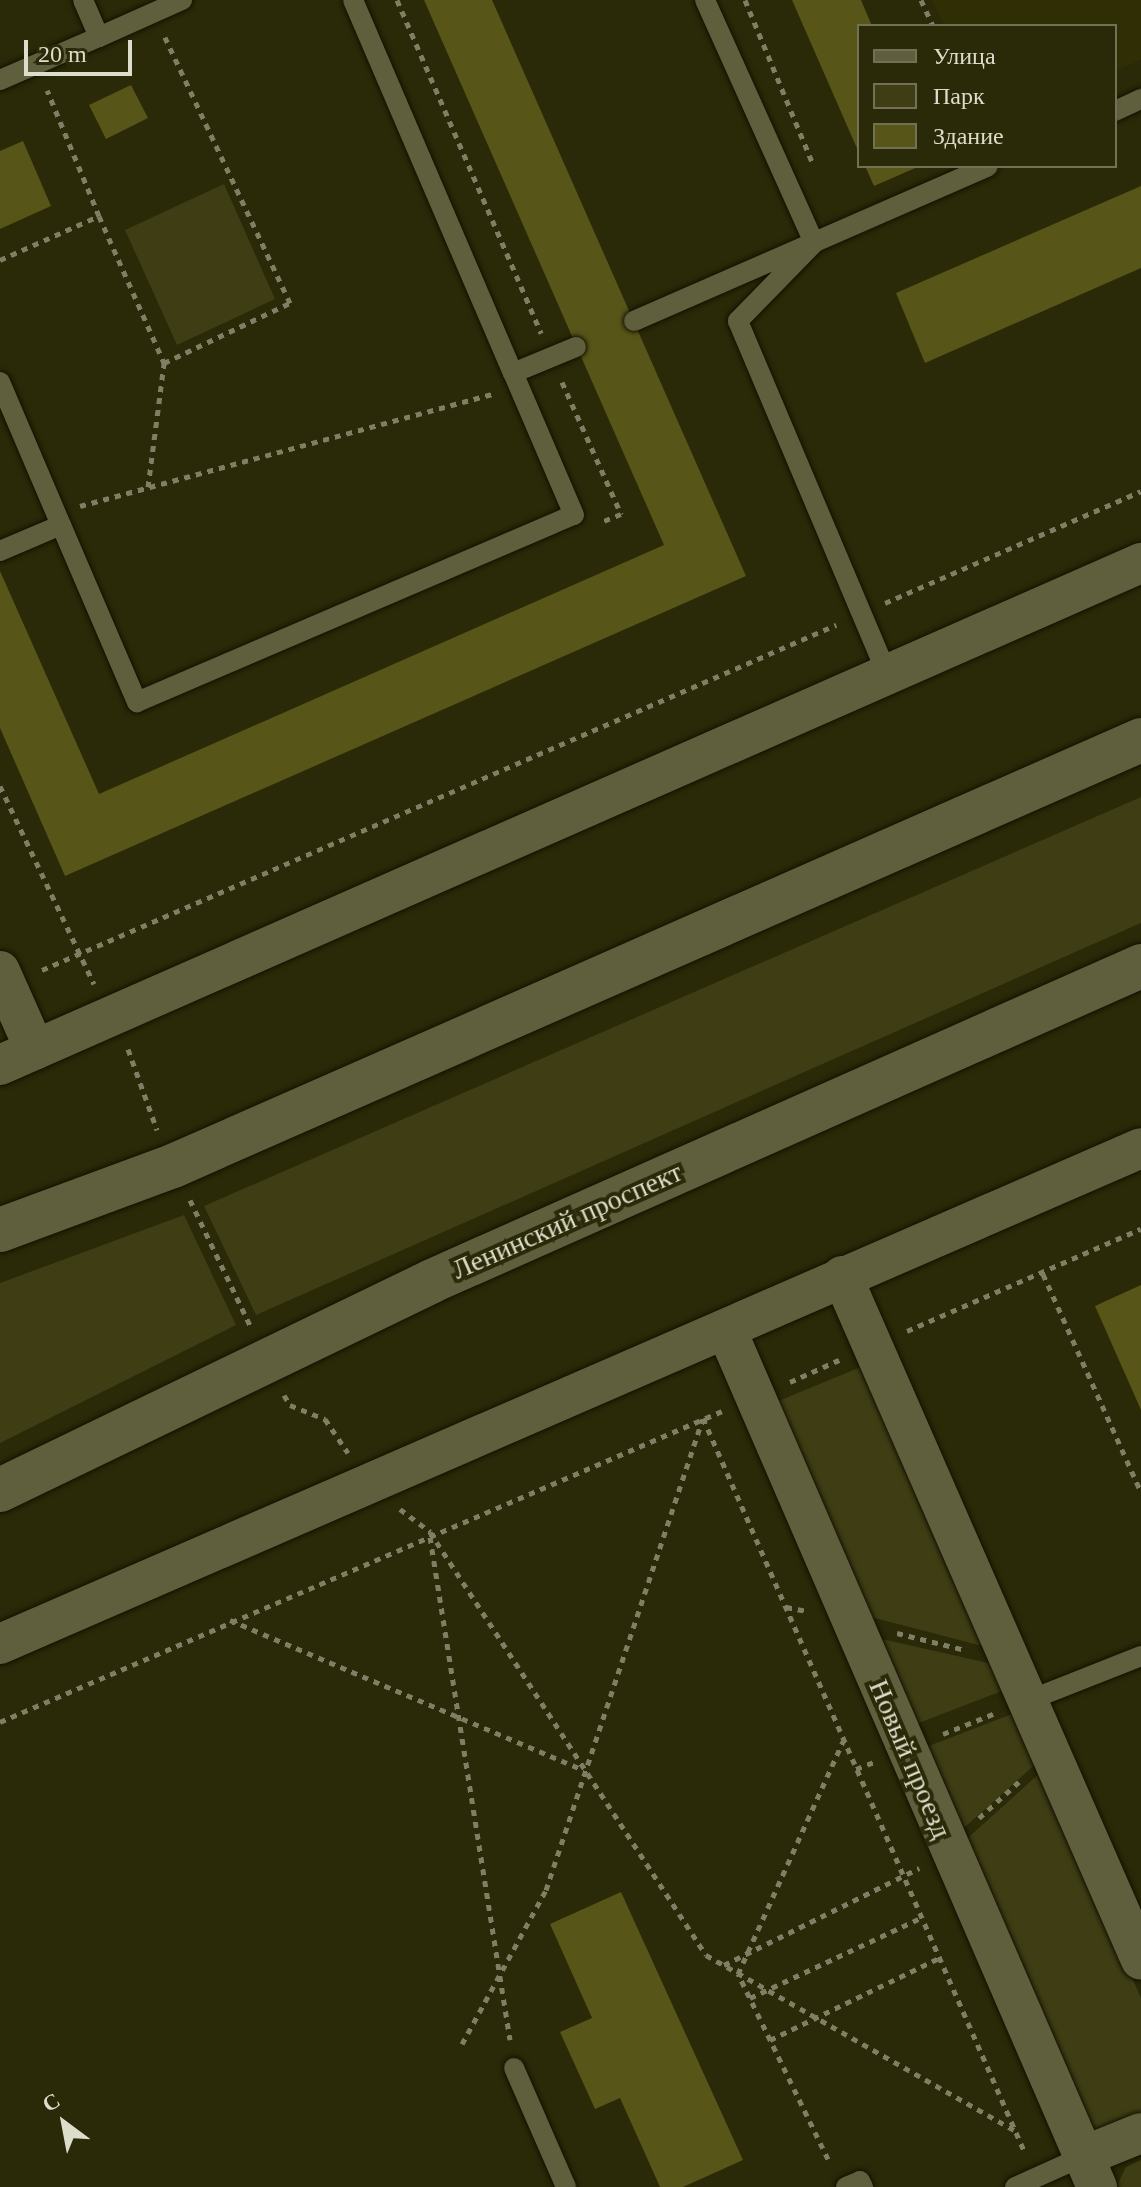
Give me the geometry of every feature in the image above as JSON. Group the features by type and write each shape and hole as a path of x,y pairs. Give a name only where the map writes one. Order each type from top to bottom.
{"main road":[{"path":"0,1230 173,1166 1141,740"},
{"name":"Ленинский проспект","path":"0,1490 275,1376 1141,966"}],"street":[{"path":"3,978 18,1058 1141,563"},
{"path":"0,1644 1141,1148"},
{"path":"842,1276 1141,1960"},
{"name":"Новый проезд","path":"726,1329 1091,2172"},
{"path":"1091,2172 1141,2133"}],"lane":[{"path":"83,0 99,37"},
{"path":"0,80 182,0"},
{"path":"0,382 137,702 574,515 353,0"},
{"path":"705,0 814,243"},
{"path":"1117,110 1141,99"},
{"path":"634,321 983,168"},
{"path":"814,243 738,321 887,673"},
{"path":"516,380 551,357 576,347"},
{"path":"0,551 58,519"},
{"path":"1027,1701 1141,1656"},
{"path":"514,2068 566,2187"},
{"path":"1015,2187 1036,2178 1091,2172"},
{"path":"846,2187 860,2181 863,2187"}],"path":[{"path":"397,0 621,514 592,527"},
{"path":"745,0 820,180"},
{"path":"921,0 932,24"},
{"path":"154,12 290,303 164,363"},
{"path":"46,88 164,363 148,488"},
{"path":"0,260 99,216"},
{"path":"58,519 148,488 516,380"},
{"path":"3,978 76,956 1141,491"},
{"path":"0,786 76,956"},
{"path":"173,1166 275,1376"},
{"path":"0,1722 430,1532 756,1397 1141,1229"},
{"path":"1043,1274 1141,1492"},
{"path":"703,1418 1036,2178"},
{"path":"462,2044 501,1965 546,1890 703,1418"},
{"path":"430,1532 501,1965 514,2068"},
{"path":"430,1532 706,1955 1014,2130"},
{"path":"230,1620 585,1771"},
{"path":"738,1974 843,1741"},
{"path":"750,1998 921,1918"},
{"path":"770,2040 939,1958"},
{"path":"738,1974 828,2159"}],"shaded area":[{"path":"932,0 1141,0 1141,60 1117,70 1117,24 943,24"}],"green space":[{"path":"224,184 275,299 177,345 125,230"},
{"path":"1141,797 1141,923 256,1315 204,1206"},
{"path":"184,1215 236,1325 0,1443 0,1283"},
{"path":"868,1364 994,1649 863,1615 771,1404"},
{"path":"873,1637 997,1665 1007,1689 911,1726"},
{"path":"1017,1712 1038,1762 957,1834 921,1749"},
{"path":"1042,1771 1141,1998 1141,2120 1091,2132 961,1844"},
{"path":"1141,2160 1141,2187 1116,2187 1126,2167"}],"building":[{"path":"424,0 492,0 746,576 65,876 0,728 0,571 99,794 664,545"},
{"path":"792,0 861,0 871,24 857,24 857,148"},
{"path":"131,85 148,118 106,139 89,105"},
{"path":"23,141 51,206 0,229 0,151"},
{"path":"866,168 915,168 874,186"},
{"path":"1141,186 1141,268 925,363 896,293"},
{"path":"1141,1285 1141,1410 1095,1306"},
{"path":"621,1892 743,2160 683,2187 660,2187 620,2098 595,2109 560,2032 592,2018 550,1924"}]}
